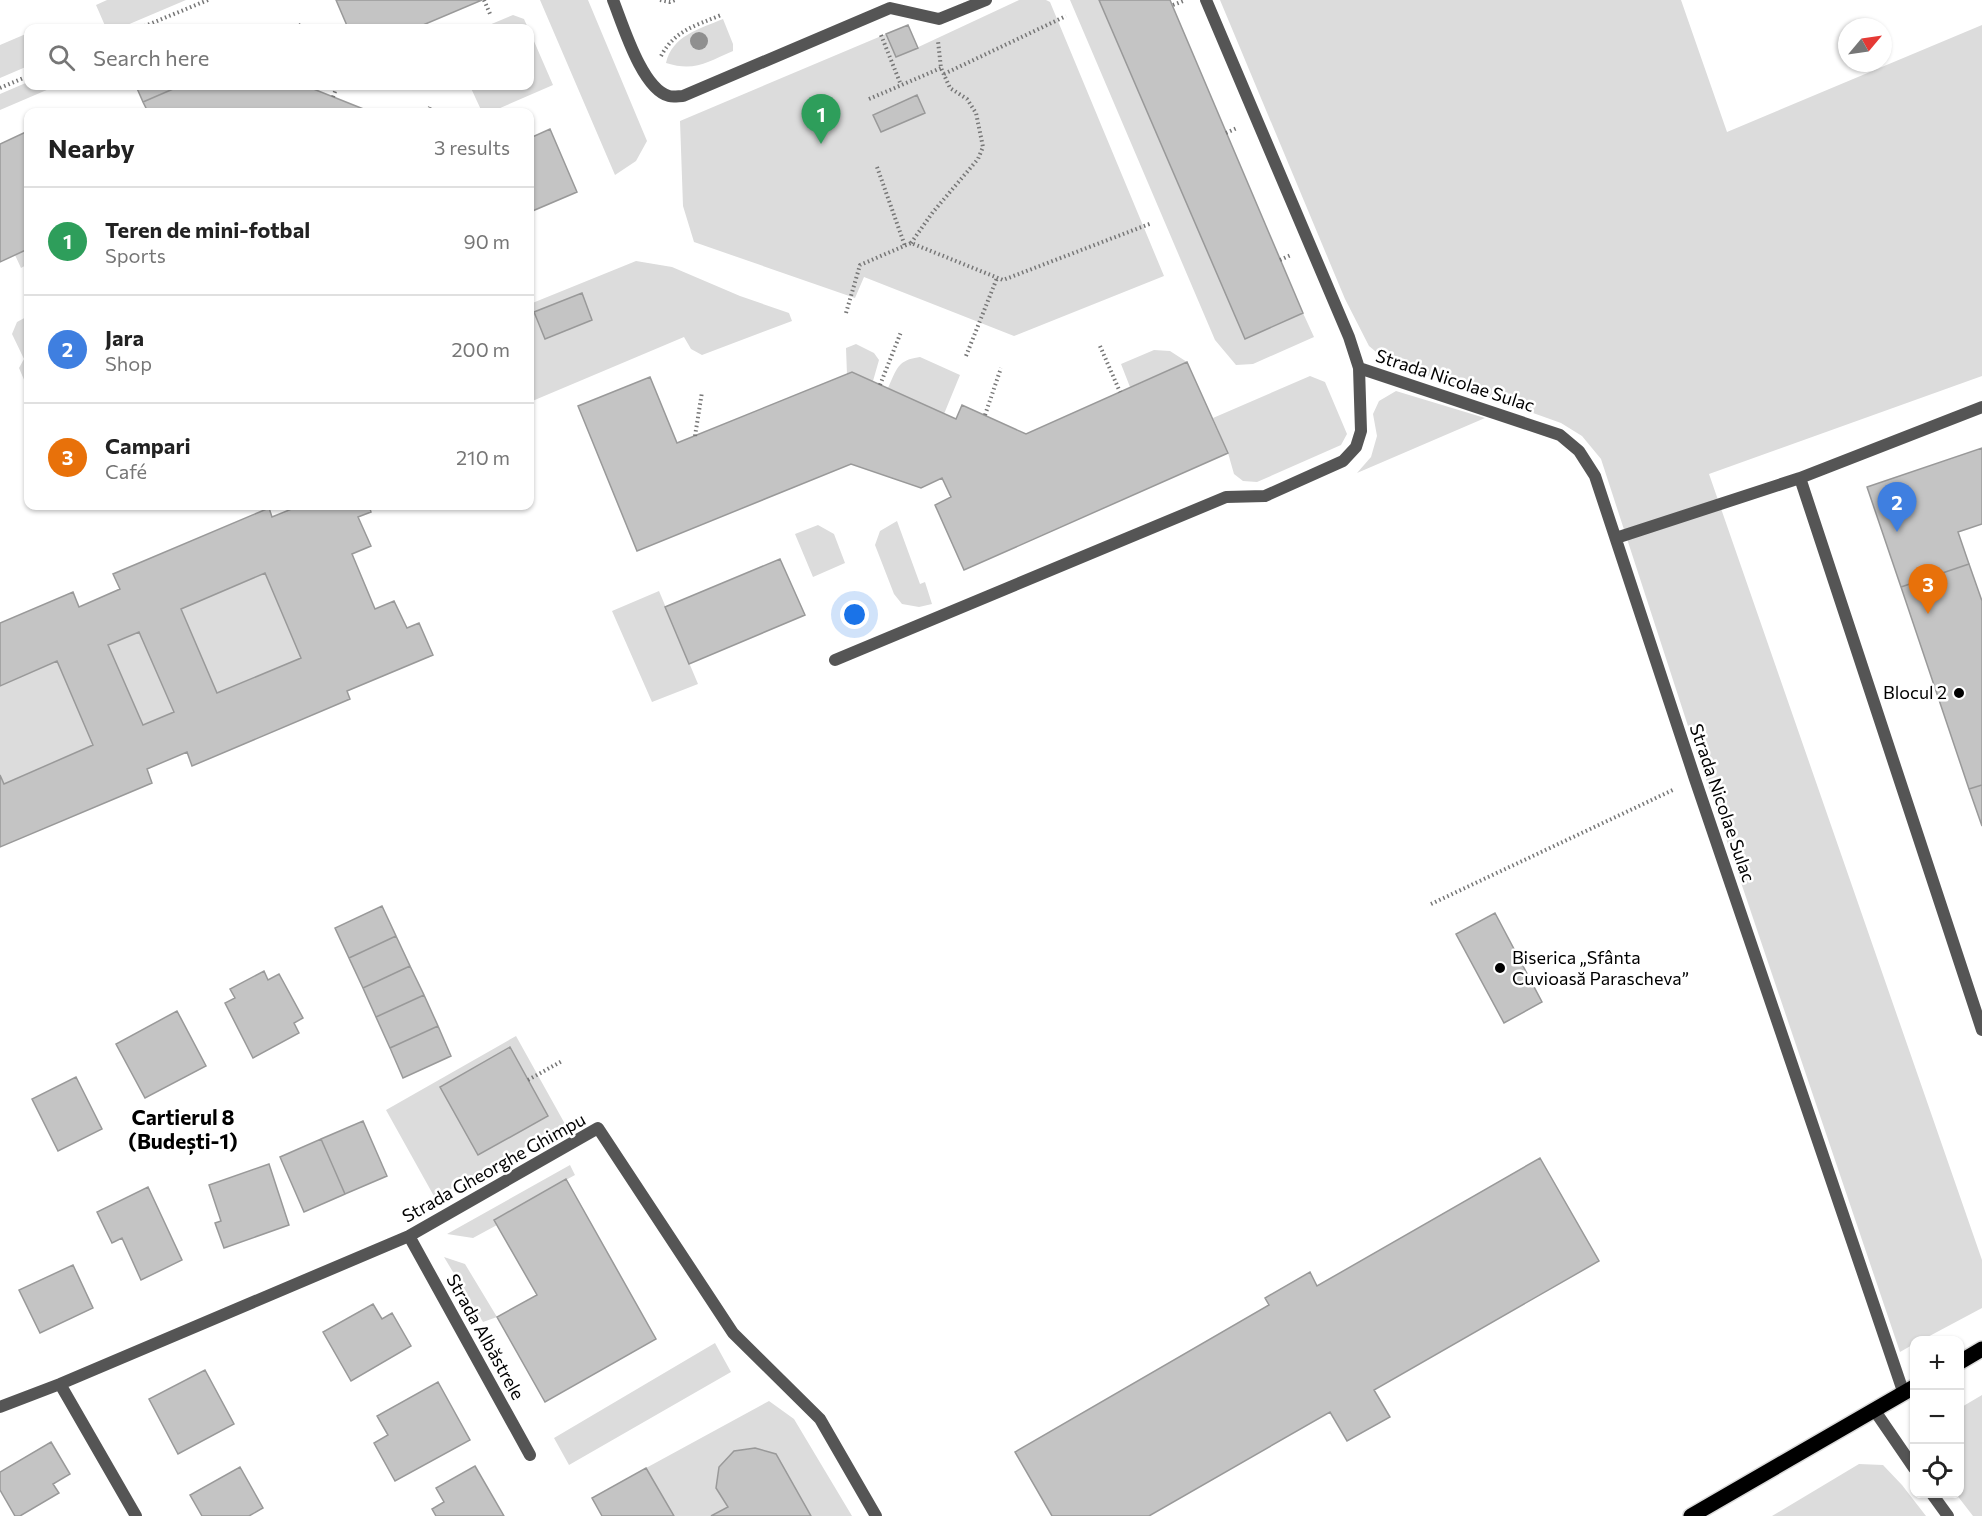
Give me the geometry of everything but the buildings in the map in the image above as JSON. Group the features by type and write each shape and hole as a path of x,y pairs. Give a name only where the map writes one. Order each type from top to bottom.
{"main road":[{"path":"1964,1359 1982,1349"},
{"path":"1691,1516 1909,1390"}],"street":[{"path":"613,0 644,75 658,90 669,96 683,96 890,8 939,19 986,0"},
{"path":"835,660 1226,497 1265,496 1343,461 1356,447 1360,431 1359,368 1349,337 1206,0"},
{"name":"Strada Nicolae Sulac","path":"1359,368 1560,435 1579,452 1595,476 1695,780 1909,1390"},
{"path":"1616,538 1800,478 1982,407"},
{"path":"1800,478 1982,1030"},
{"name":"Strada Gheorghe Ghimpu","path":"0,1407 60,1384 409,1236 598,1128 733,1334 820,1419 876,1516"},
{"name":"Strada Albăstrele","path":"409,1236 530,1455"},
{"path":"60,1384 136,1516"},
{"path":"1875,1411 1910,1462"},
{"path":"1935,1498 1948,1516"}],"path":[{"path":"150,24 208,0"},
{"path":"484,0 490,14"},
{"path":"660,0 670,2 675,0"},
{"path":"1173,5 1185,0"},
{"path":"661,64 661,56 677,34 721,15"},
{"path":"944,75 1066,16"},
{"path":"846,313 860,265 911,243 933,212 978,159 983,147 976,113 967,99 950,88 941,68 938,50 939,19"},
{"path":"879,32 901,85"},
{"path":"869,99 941,68"},
{"path":"0,88 24,78"},
{"path":"333,97 336,90"},
{"path":"877,167 905,246"},
{"path":"911,243 1003,280 1152,223"},
{"path":"966,356 998,278"},
{"path":"880,385 901,332"},
{"path":"1100,346 1120,392"},
{"path":"985,415 1001,368"},
{"path":"695,436 702,393"},
{"path":"1431,904 1695,780"},
{"path":"528,1080 562,1061"}],"shaded area":[{"path":"107,0 186,0 129,24 104,24 96,5"},
{"path":"540,0 588,0 647,141 636,161 615,175"},
{"path":"1019,0 1050,2 1164,276 1014,336 864,277 855,298 694,242 683,206 680,121 886,34 897,57"},
{"path":"1070,0 1099,0 1245,339 1303,313 1314,337 1253,364 1236,365 1215,340"},
{"path":"1220,0 1681,0 1727,132 1870,72 1892,72 1892,63 1982,25 1982,376 1709,474 1982,1260 1982,1308 1930,1336 1910,1336 1910,1346 1900,1352 1688,726 1601,459 1582,436 1561,423 1387,361 1369,346 1345,299"},
{"path":"513,15 524,19 526,24 492,24"},
{"path":"723,19 733,44 733,51 693,66 676,66 666,63 669,54 680,40 696,30"},
{"path":"24,35 24,68 0,78 0,45"},
{"path":"534,41 553,85 500,108 480,108 472,90 534,90"},
{"path":"24,84 24,90 47,90 0,110 0,94"},
{"path":"24,251 24,266 21,268 15,255"},
{"path":"636,261 672,267 740,296 789,313 792,321 702,355 691,349 684,337 534,400 534,302"},
{"path":"24,318 24,359 12,334 17,322"},
{"path":"856,344 874,353 879,360 873,381 847,375 846,348"},
{"path":"1154,350 1170,351 1187,362 1130,387 1121,364"},
{"path":"920,357 960,375 944,414 888,388 902,363"},
{"path":"24,359 24,380 19,368"},
{"path":"1310,376 1325,382 1347,434 1341,445 1257,482 1243,481 1234,474 1213,418"},
{"path":"1396,391 1485,418 1357,473 1371,457 1377,436 1373,414 1379,401"},
{"path":"897,521 920,584 925,582 932,604 919,607 902,604 894,594 875,545 880,531"},
{"path":"818,525 834,534 845,563 813,577 795,534"},
{"path":"265,573 301,658 217,693 181,609"},
{"path":"659,591 698,684 652,702 612,611"},
{"path":"139,632 174,712 143,725 108,645"},
{"path":"57,661 93,745 4,784 0,775 0,686"},
{"path":"516,1036 565,1124 435,1198 386,1110","holes":["510,1047 548,1116 478,1155 440,1087"]},
{"path":"570,1165 575,1175 495,1219 497,1225 473,1238 447,1234"},
{"path":"444,1257 465,1264 497,1317 483,1322"},
{"path":"715,1343 731,1372 569,1465 554,1438"},
{"path":"1982,1395 1982,1516 1973,1516 1959,1498 1964,1498 1964,1406"},
{"path":"769,1401 794,1419 852,1516 811,1516 776,1454 755,1448 734,1451 719,1467 716,1488 728,1507 711,1516 674,1516 646,1468"},
{"path":"1859,1464 1883,1465 1926,1516 1772,1516"}],"place":[{"name":"Teren de mini-fotbal","path":"821,144"},
{"name":"Jara","path":"1897,532"},
{"name":"Campari","path":"1928,614"},
{"name":"Blocul 2","path":"1959,693"},
{"name":"Biserica „Sfânta Cuvioasă Parascheva”","path":"1500,968"}],"district":[{"name":"Cartierul 8 (Budești-1)","path":"183,1130"}]}
